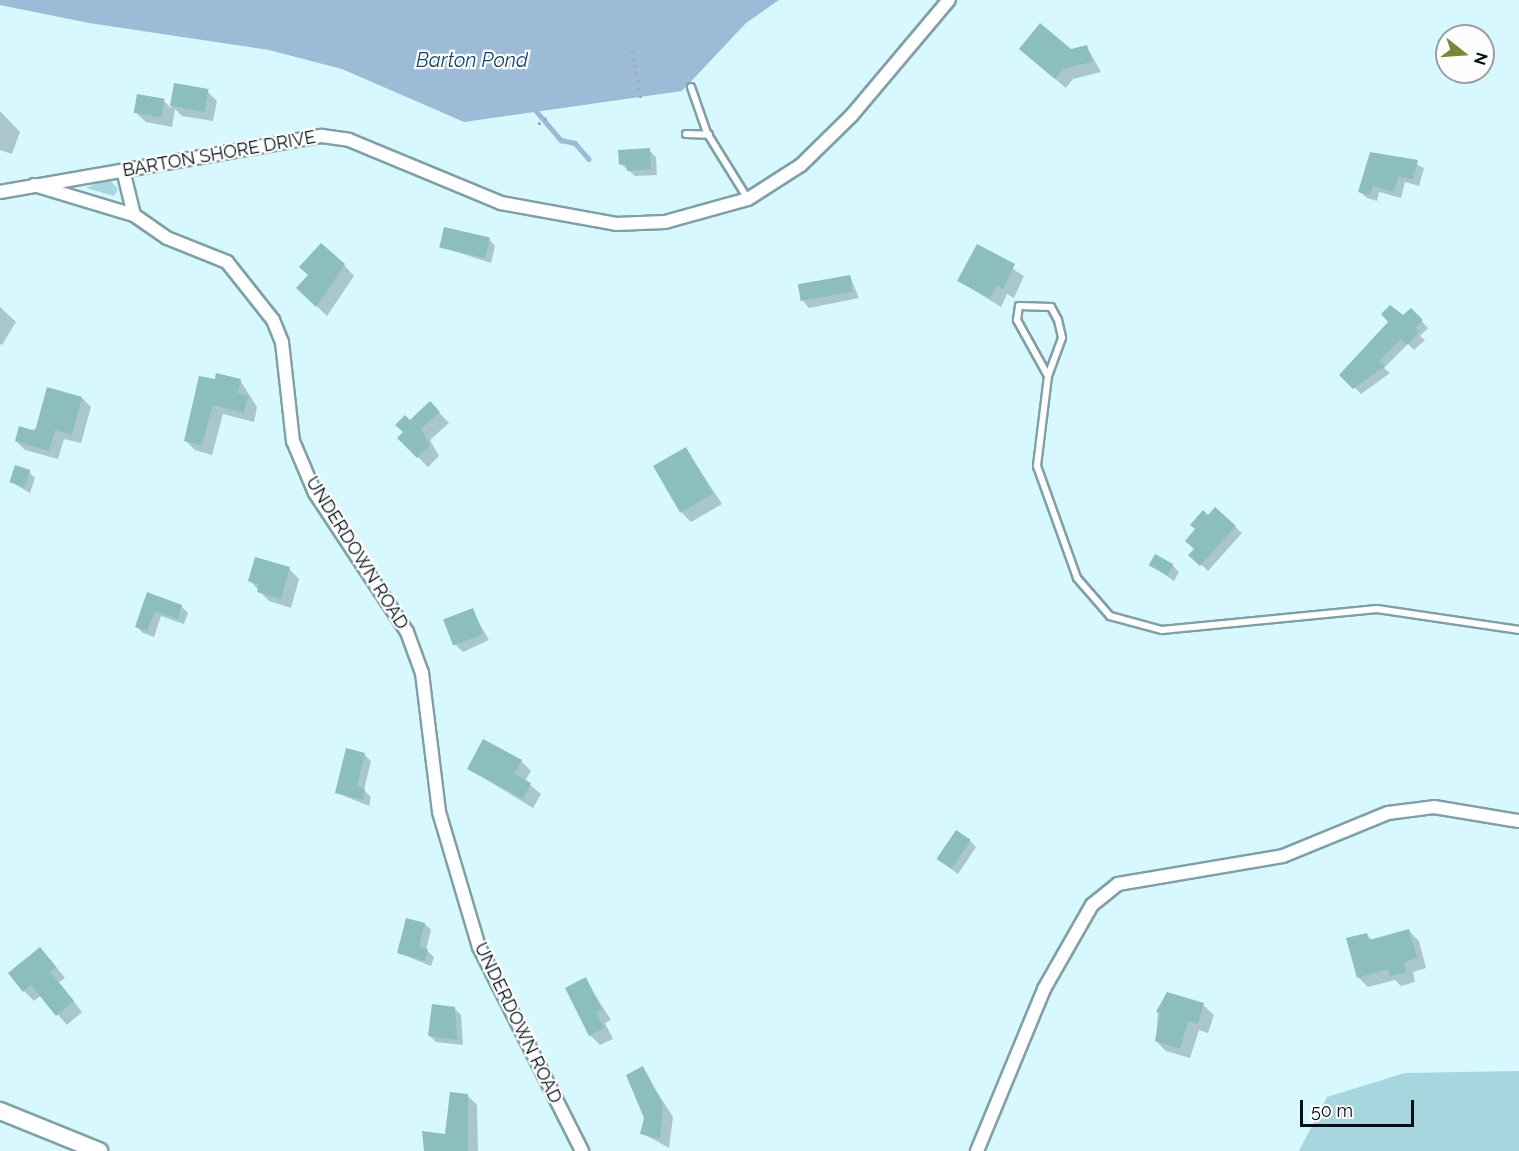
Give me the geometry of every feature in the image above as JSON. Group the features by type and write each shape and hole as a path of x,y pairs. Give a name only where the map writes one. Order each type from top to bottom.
{"street":[{"name":"BARTON SHORE DRIVE","path":"0,192 322,136 349,140 501,203 557,216 616,224 665,222 748,199 801,165 852,116 949,0"},
{"path":"123,170 134,215"},
{"name":"UNDERDOWN ROAD","path":"34,185 134,215 167,238 226,262 273,320 282,342 297,452 315,493 407,632 422,673 440,812 479,947 582,1151"},
{"path":"978,1151 1044,989 1092,905 1118,884 1283,855 1388,813 1434,807 1519,821"},
{"path":"0,1111 99,1151"}],"lane":[{"path":"691,87 709,135 748,199"},
{"path":"686,134 709,135"},
{"path":"1048,376 1017,320 1019,306 1051,307 1058,320 1062,338 1048,376 1037,466 1077,578 1110,616 1162,630 1377,609 1519,630"}],"path":[{"path":"633,50 641,99"},
{"path":"538,124 547,118"}],"shaded area":[{"path":"108,178 118,189 114,196 86,188"},
{"path":"1519,1071 1519,1151 1299,1151 1327,1097 1405,1073"}],"water":[{"name":"Barton Pond","path":"0,0 779,0 746,23 682,91 464,122 342,69 269,50 89,23 0,5"}],"building":[{"path":"1040,23 1071,49 1087,45 1092,62 1063,69 1055,79 1019,49"},
{"path":"174,83 208,89 204,112 170,106"},
{"path":"137,94 165,99 161,118 134,113"},
{"path":"650,148 651,169 627,171 626,164 619,165 618,150"},
{"path":"1370,152 1418,160 1413,180 1399,176 1394,192 1373,186 1370,195 1358,192"},
{"path":"444,227 490,238 485,258 439,247"},
{"path":"321,243 345,264 316,307 296,288 308,275 299,267"},
{"path":"977,244 1015,264 1003,289 997,285 990,298 957,281"},
{"path":"850,275 853,292 801,301 798,284"},
{"path":"1390,305 1403,315 1411,308 1423,320 1415,328 1419,332 1407,345 1401,339 1379,361 1385,366 1353,389 1339,375 1388,322 1381,314"},
{"path":"216,373 241,379 238,393 248,396 244,413 213,405 202,445 184,441 199,376 215,379"},
{"path":"47,387 82,397 72,435 55,430 49,451 15,441 19,426 35,431"},
{"path":"430,401 440,412 421,429 430,445 417,458 397,438 403,432 395,425 405,415 410,420"},
{"path":"686,447 713,494 680,513 653,466"},
{"path":"15,465 30,470 25,487 9,482"},
{"path":"1215,507 1236,526 1200,566 1188,555 1194,549 1185,541 1195,529 1190,525 1203,510 1208,515"},
{"path":"1155,554 1173,564 1167,576 1149,565"},
{"path":"255,557 290,567 281,599 257,592 259,585 248,581"},
{"path":"147,592 182,605 178,619 155,611 147,631 135,627"},
{"path":"473,608 483,634 453,646 443,619"},
{"path":"483,739 522,760 514,774 531,783 523,799 467,769"},
{"path":"346,748 365,753 357,786 365,789 363,800 335,793"},
{"path":"956,830 971,840 951,869 936,859"},
{"path":"406,918 425,923 419,947 428,949 425,961 397,953"},
{"path":"1409,929 1417,958 1404,962 1406,972 1390,976 1388,969 1357,978 1346,938 1367,933 1369,940"},
{"path":"40,947 56,967 50,972 74,1001 56,1016 31,985 23,992 8,973"},
{"path":"586,977 602,1010 596,1012 604,1028 589,1036 565,988"},
{"path":"1167,992 1204,1003 1198,1024 1188,1021 1180,1049 1155,1041 1160,1013 1156,1012"},
{"path":"432,1004 455,1007 457,1040 428,1036"},
{"path":"643,1066 663,1105 660,1139 640,1134 644,1118 626,1075"},
{"path":"450,1092 468,1094 468,1151 424,1151 422,1131 445,1134"}],"waterway":[{"path":"532,106 561,140 575,143 589,159"}]}
